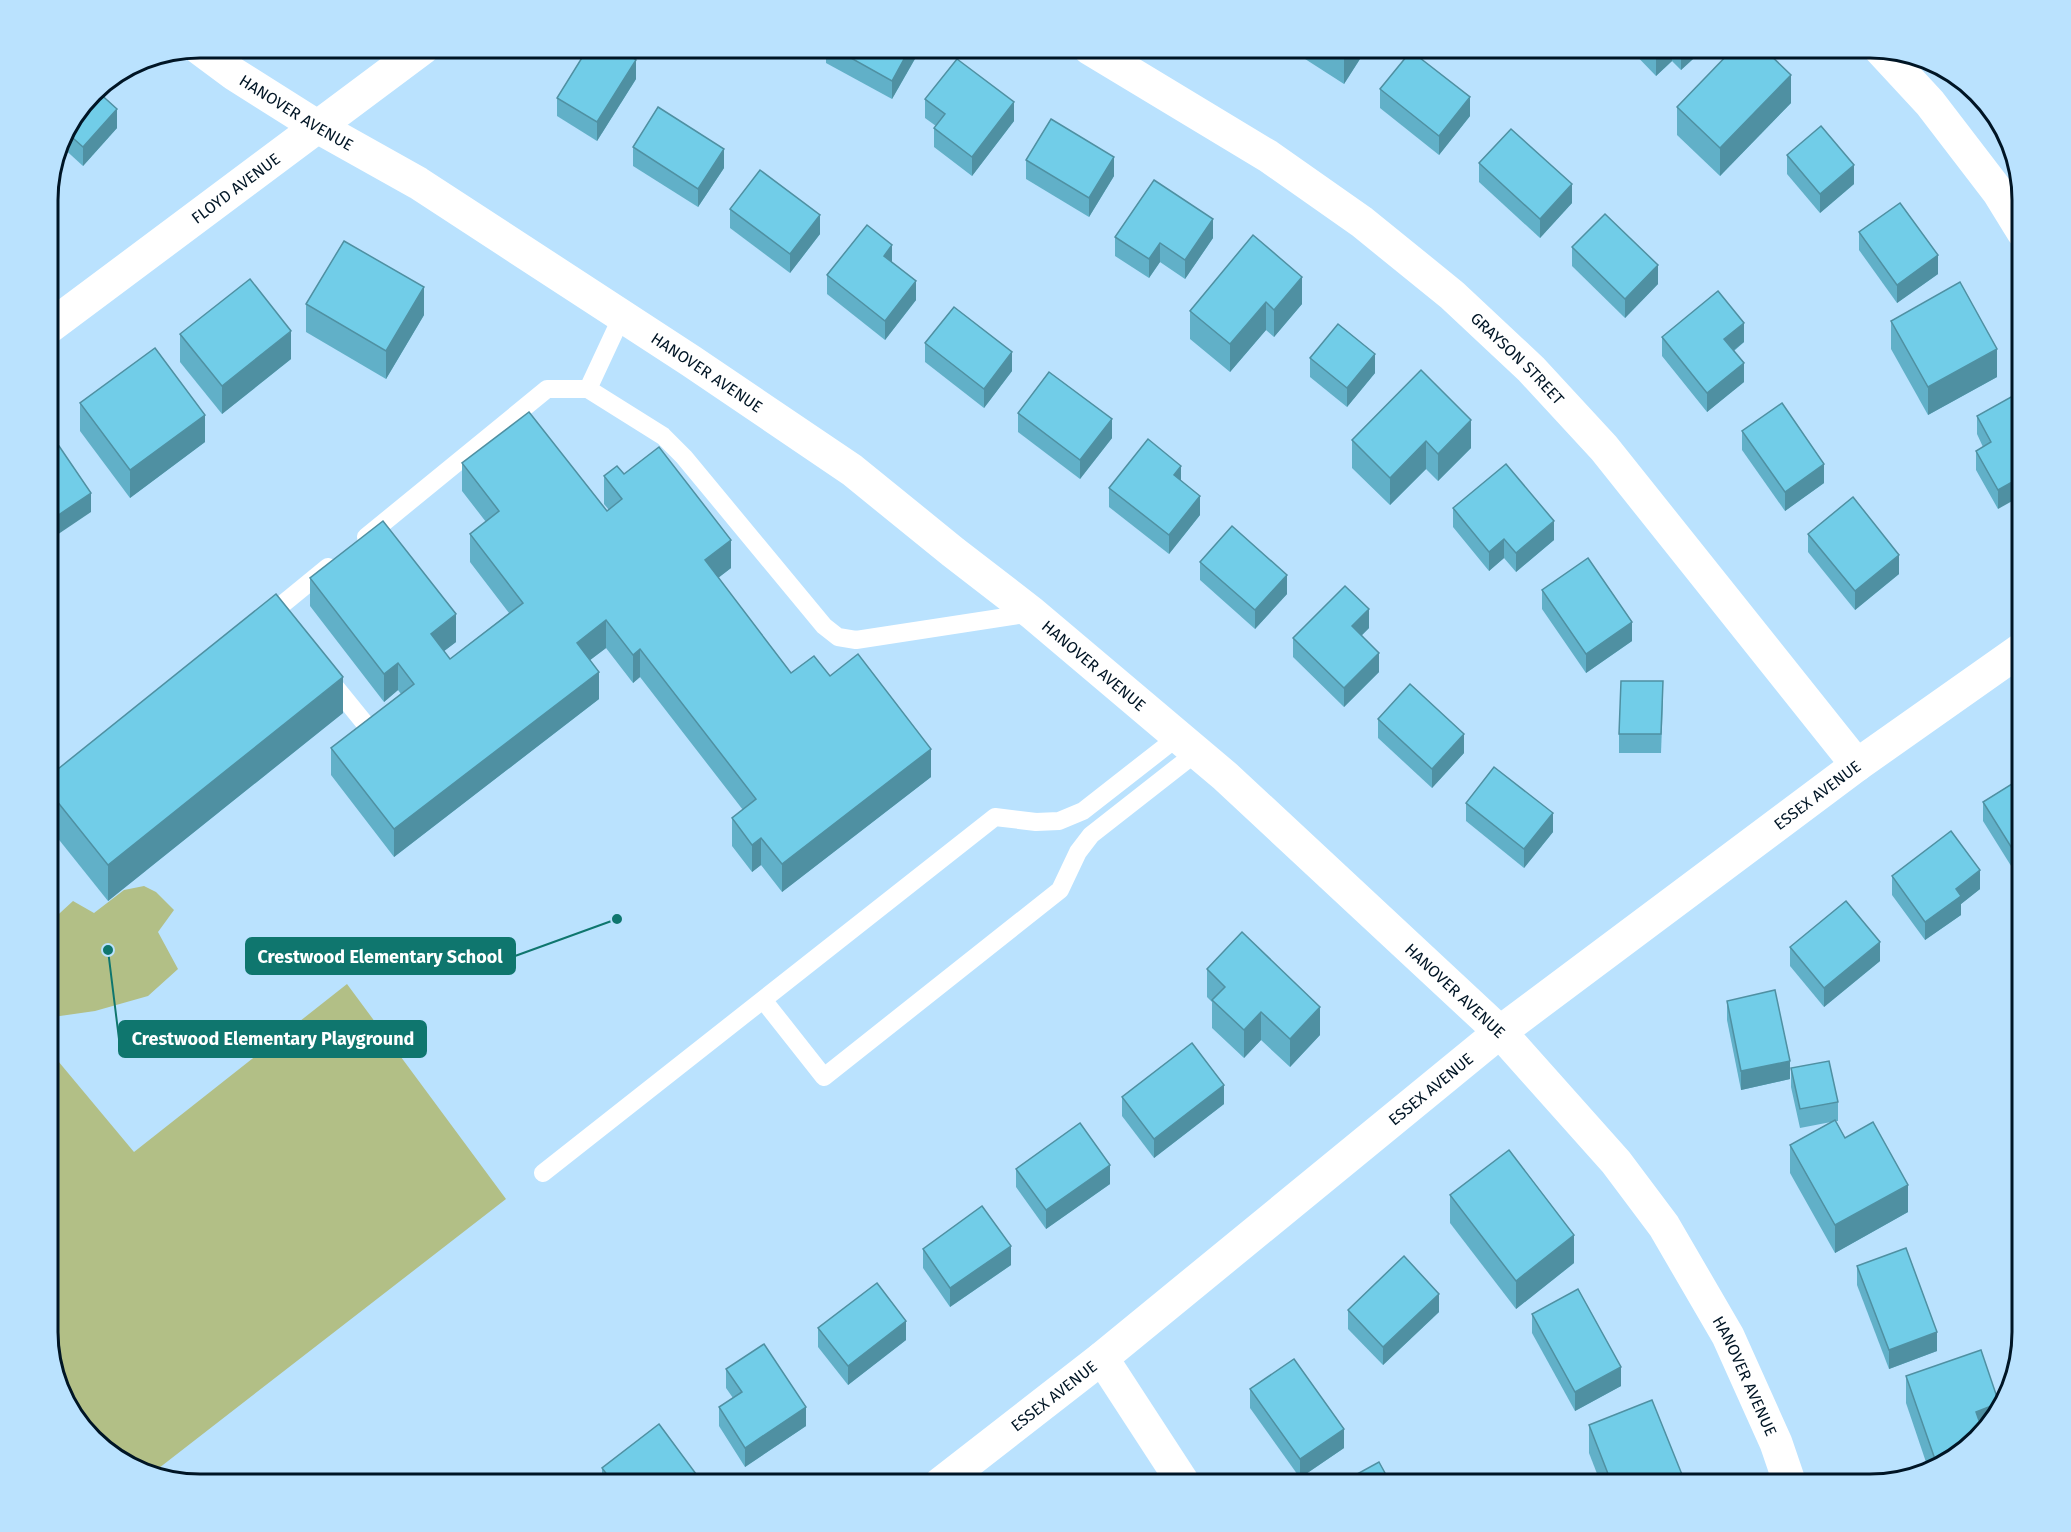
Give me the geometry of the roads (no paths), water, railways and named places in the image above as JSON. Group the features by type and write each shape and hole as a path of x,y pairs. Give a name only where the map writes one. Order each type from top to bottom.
{"street":[{"name":"HANOVER AVENUE","path":"212,58 318,127 418,183 852,470 1032,613 1188,744 1500,1032 1616,1162 1664,1226 1728,1336 1776,1443 1787,1474"},
{"name":"FLOYD AVENUE","path":"59,320 410,58"},
{"name":"GRAYSON STREET","path":"1106,58 1268,156 1362,222 1452,295 1531,369 1604,448 1857,765"},
{"path":"1889,60 1930,103 1999,193 2012,214"},
{"name":"ESSEX AVENUE","path":"953,1474 1101,1358 1500,1032 1857,765 2012,656"},
{"path":"1101,1358 1177,1474"}],"lane":[{"path":"588,389 622,316"},
{"path":"356,545 547,389 588,389 663,436 684,457 824,626 838,637 856,640 1032,613"},
{"path":"288,630 273,612 337,560"},
{"path":"318,667 371,731"},
{"path":"543,1173 995,817 1036,822 1059,821 1083,811 1188,744"},
{"path":"764,1000 824,1077 1060,890 1078,852 1091,835 1188,744"}],"place":[{"name":"Crestwood Elementary School","path":"617,919"},
{"name":"Crestwood Elementary Playground","path":"108,950"}]}
